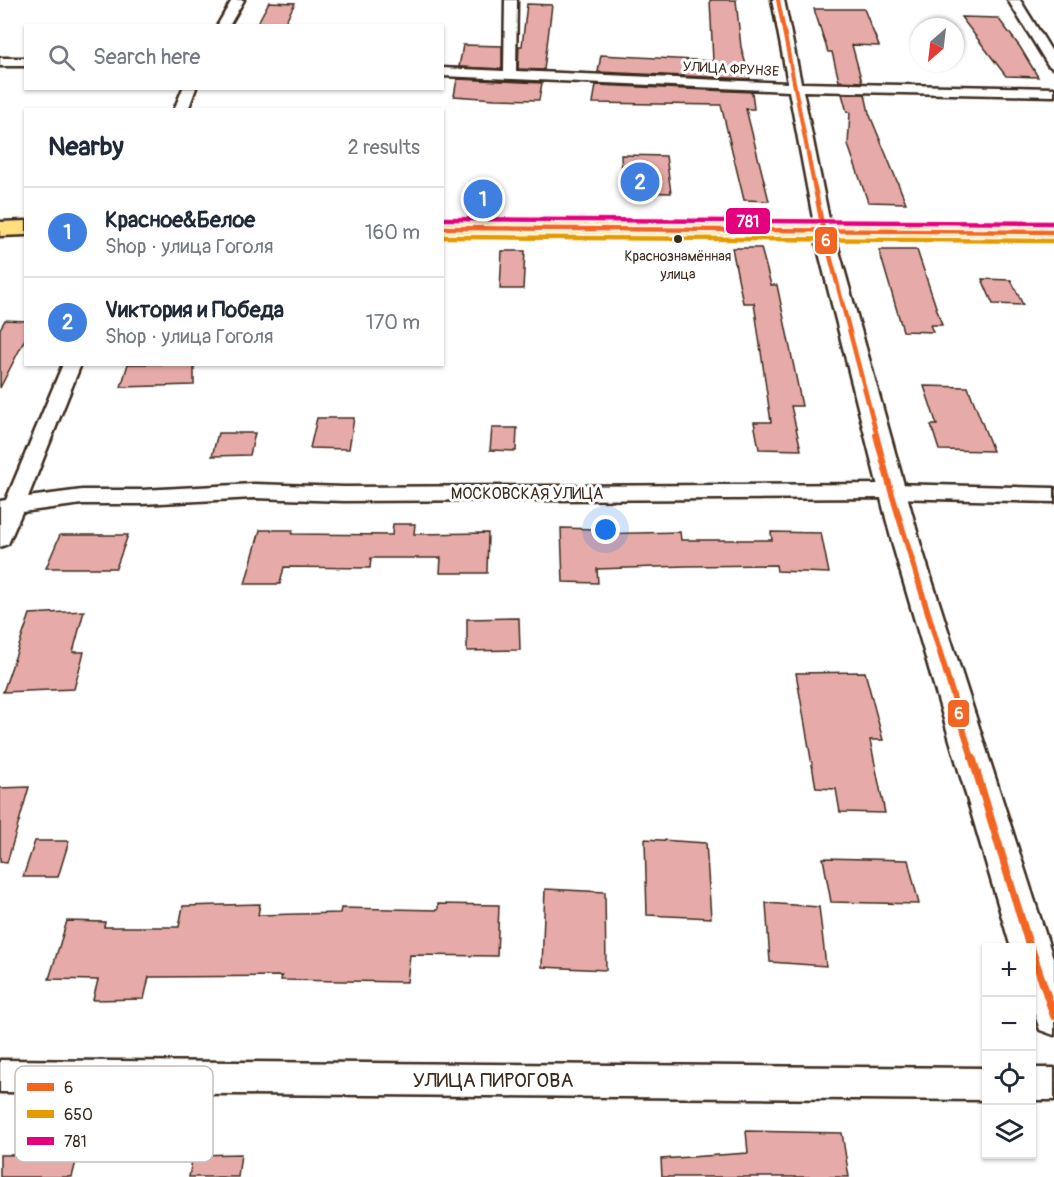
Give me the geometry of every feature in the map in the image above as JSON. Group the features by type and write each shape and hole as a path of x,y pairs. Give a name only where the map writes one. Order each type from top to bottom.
{"main road":[{"path":"0,229 24,228"},
{"path":"444,228 1054,232"}],"street":[{"path":"225,24 238,0"},
{"path":"510,74 511,0"},
{"path":"778,0 823,229 891,491 1054,1016"},
{"path":"1014,0 1054,65"},
{"path":"0,62 24,62"},
{"name":"УЛИЦА ФРУНЗЕ","path":"444,72 795,87 1054,92"},
{"path":"182,108 189,90"},
{"path":"0,539 7,508 71,366"},
{"name":"МОСКОВСКАЯ УЛИЦА","path":"7,508 82,497 142,497 254,491 344,494 556,494 891,491 1054,495"},
{"name":"УЛИЦА ПИРОГОВА","path":"0,1076 15,1076"},
{"name":"УЛИЦА ПИРОГОВА","path":"213,1078 982,1084"},
{"path":"1036,1084 1054,1084"}],"building":[{"path":"710,0 736,0 741,47 750,79 598,72 601,55 713,61"},
{"path":"269,2 295,3 284,24 257,24"},
{"path":"527,4 552,5 544,70 518,69 519,46 522,46"},
{"path":"814,9 864,9 879,46 852,45 862,82 839,81 832,52 828,52"},
{"path":"962,18 998,18 1020,47 1038,77 1006,76"},
{"path":"463,45 502,46 502,69 459,67"},
{"path":"457,79 542,83 539,100 495,99 454,96"},
{"path":"596,85 752,92 754,109 746,109 769,201 744,200 721,105 593,103"},
{"path":"842,94 865,94 869,113 906,203 868,202 848,145 850,112 847,112"},
{"path":"621,155 666,156 671,193 623,192"},
{"path":"732,248 761,248 771,285 777,285 802,406 791,406 801,450 759,449 754,422 771,422 754,303 743,303"},
{"path":"879,250 917,250 942,325 930,325 933,332 903,331"},
{"path":"502,251 525,251 523,289 500,289"},
{"path":"982,279 1011,280 1023,305 993,304"},
{"path":"5,320 24,321 24,341 0,388 0,329"},
{"path":"127,366 194,366 194,385 121,387"},
{"path":"924,386 968,387 993,451 939,450 931,425 937,425"},
{"path":"317,418 354,418 349,449 310,448"},
{"path":"492,428 517,428 516,451 490,450"},
{"path":"218,433 255,433 250,455 212,456"},
{"path":"393,524 415,524 414,534 488,533 487,573 440,573 441,558 371,558 370,568 284,567 280,584 245,584 260,530 293,530 292,534 392,535"},
{"path":"561,528 595,529 595,534 680,532 681,540 772,540 771,532 821,533 829,573 777,571 776,565 597,569 598,583 563,582"},
{"path":"60,535 128,535 116,568 46,568"},
{"path":"84,611 73,652 84,652 74,689 3,692 30,614"},
{"path":"519,618 520,650 467,651 467,619"},
{"path":"865,672 883,740 870,740 885,813 840,812 836,789 816,788 796,673"},
{"path":"29,787 7,863 0,862 0,788"},
{"path":"645,839 706,843 711,918 647,915"},
{"path":"35,841 69,841 58,877 23,877"},
{"path":"823,858 908,860 919,904 831,902"},
{"path":"545,889 605,892 606,970 542,967"},
{"path":"766,903 819,907 826,966 770,962"},
{"path":"260,904 258,915 340,913 341,908 438,910 438,904 499,905 497,956 410,955 407,982 281,980 282,976 149,977 144,999 93,1000 98,980 49,979 67,921 105,922 104,927 179,927 183,906"},
{"path":"746,1131 842,1133 849,1177 662,1177 661,1159 748,1153"},
{"path":"241,1154 238,1177 189,1177 192,1162 213,1162 213,1155"},
{"path":"0,1155 15,1155 15,1162 76,1162 72,1177 0,1177"}],"transit line":[{"name":"6","path":"778,0 823,229 891,491 1028,943"},
{"name":"781","path":"444,219 1054,223"},
{"name":"6","path":"444,228 1054,232"},
{"name":"650","path":"444,237 1054,241"},
{"name":"6","path":"1036,963 1054,1016"}],"place":[{"name":"Vиктория и Победа","path":"640,182"},
{"name":"Красное&Белое","path":"483,199"},
{"name":"Краснознамённая улица","path":"678,239"}]}
